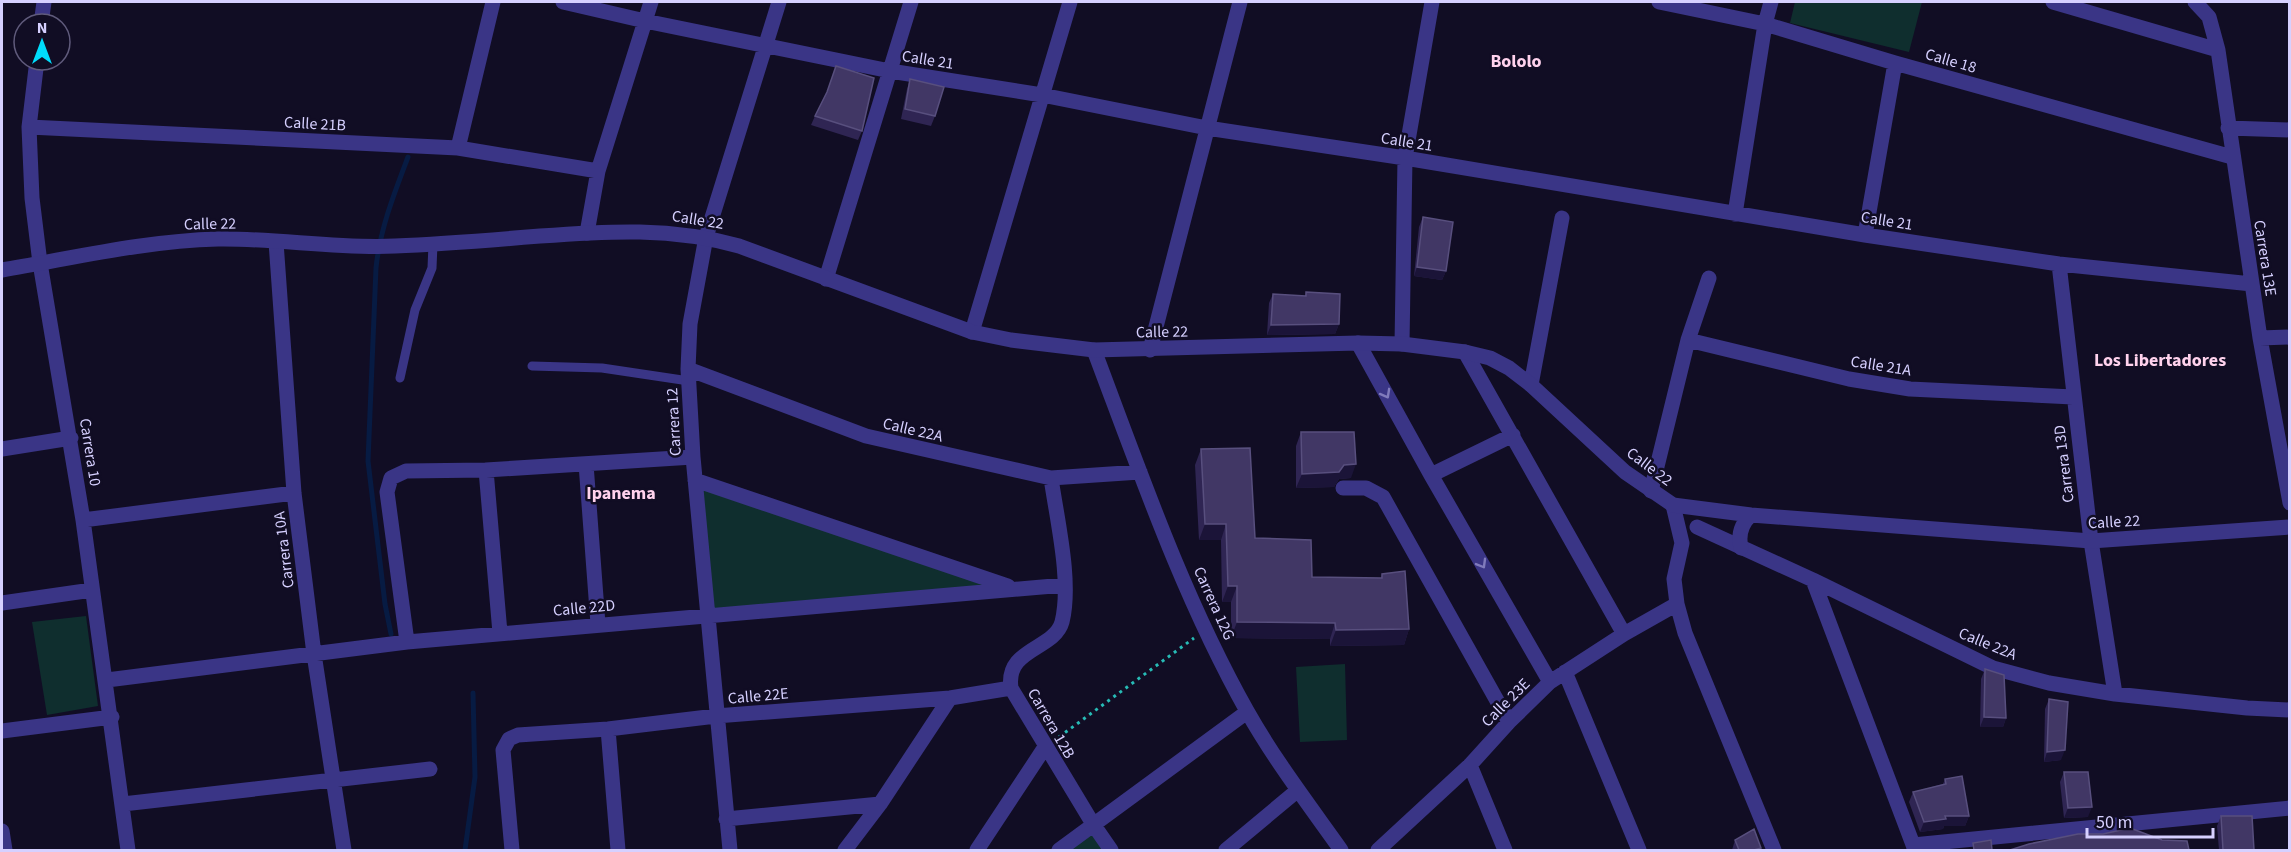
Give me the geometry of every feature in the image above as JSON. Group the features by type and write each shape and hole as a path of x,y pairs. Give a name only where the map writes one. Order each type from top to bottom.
{"street":[{"path":"458,148 493,2"},
{"name":"Calle 21","path":"563,2 890,71 1042,95 1207,128 1405,158 1865,236 2058,264 2252,284"},
{"path":"587,233 598,171 651,2"},
{"name":"Carrera 12","path":"730,850 693,457 688,375 690,324 706,237 779,2"},
{"path":"826,279 911,2"},
{"path":"972,332 1070,2"},
{"path":"1150,350 1240,2"},
{"path":"1402,344 1405,158 1432,2"},
{"name":"Calle 18","path":"1659,2 1765,24 1895,63 2232,157"},
{"path":"1734,214 1765,24 1771,2"},
{"path":"2053,2 2218,50"},
{"name":"Carrera 13E","path":"2195,2 2209,17 2218,50 2260,338 2289,503"},
{"path":"1865,236 1895,63"},
{"name":"Carrera 10","path":"36,72 29,127 32,198 40,263 70,438 107,680 128,850"},
{"name":"Calle 21B","path":"29,127 458,148 598,171"},
{"path":"2228,128 2289,130"},
{"path":"1532,385 1562,218"},
{"name":"Calle 22","path":"2,270 101,250 162,242 219,239 391,246 587,233 662,231 706,237 739,246 972,332 1011,340 1094,350 1358,343 1402,344 1465,352 1490,358 1509,368 1532,385 1625,472 1673,505 1751,515 2091,541 2289,527"},
{"name":"Carrera 10A","path":"276,242 294,493 314,654 344,850"},
{"name":"Carrera 13D","path":"2058,264 2091,541 2115,694"},
{"path":"1651,491 1688,340 1709,278"},
{"path":"2260,338 2289,337"},
{"name":"Calle 21A","path":"1688,340 1849,378 1910,389 2073,397"},
{"path":"1358,343 1550,682"},
{"name":"Carrera 12G","path":"1094,350 1140,472 1205,630 1247,712 1341,850"},
{"path":"1465,352 1624,634"},
{"name":"Calle 22A","path":"688,375 866,436 1052,478 1140,472"},
{"path":"1431,475 1513,435"},
{"path":"2,449 70,438"},
{"path":"407,642 387,492 392,478 406,471 486,470 693,457"},
{"path":"586,464 598,624"},
{"path":"486,470 500,633"},
{"name":"Carrera 12B","path":"1052,478 1065,585 1061,624 1052,636 1018,661 1010,678 1011,688 1045,747 1111,850"},
{"path":"695,480 1014,588"},
{"path":"1343,488 1366,488 1383,497 1509,722"},
{"path":"83,520 294,493"},
{"path":"1673,505 1682,543 1674,579 1677,604 1685,633 1774,850"},
{"path":"1682,543 1710,510"},
{"path":"1741,548 1739,539 1741,529 1745,520 1751,515"},
{"name":"Calle 22A","path":"1697,527 1813,580 1993,668 2049,682 2115,694 2236,707 2289,710"},
{"path":"1813,580 1914,848 2289,808"},
{"name":"Calle 22D","path":"107,680 407,642 1065,585"},
{"path":"2,603 92,590"},
{"name":"Calle 23E","path":"1378,850 1470,765 1550,682 1624,634 1677,604"},
{"path":"1565,672 1639,850"},
{"name":"Calle 22E","path":"512,850 503,750 509,739 518,735 608,729 716,716 950,698 1011,688"},
{"path":"845,850 880,804 950,698"},
{"path":"1059,850 1247,712"},
{"path":"2,731 112,717"},
{"path":"608,729 618,850"},
{"path":"977,850 1045,747"},
{"path":"1470,765 1505,850"},
{"path":"123,804 430,769"},
{"path":"1226,850 1298,790"},
{"path":"726,819 880,804"},
{"path":"2,831 4,850"}],"lane":[{"path":"400,378 415,310 432,268 433,244"},
{"path":"532,366 602,368 688,375"}],"path":[{"path":"1045,747 1205,630"}],"green space":[{"path":"1795,2 1922,2 1909,52 1790,23"},
{"path":"695,480 1014,588 707,615"},
{"path":"86,616 98,706 47,715 32,622"},
{"path":"1345,664 1347,740 1300,742 1296,667"},
{"path":"1093,824 1111,850 1059,850"}],"building":[{"path":"836,66 874,78 862,131 815,116"},
{"path":"910,79 944,87 935,116 905,109"},
{"path":"1423,217 1453,222 1446,271 1417,267"},
{"path":"1306,292 1340,294 1339,324 1271,325 1273,294 1306,296"},
{"path":"1301,432 1354,432 1356,464 1344,465 1339,472 1302,474"},
{"path":"1250,448 1255,538 1311,540 1312,577 1382,578 1382,574 1405,571 1409,629 1336,630 1335,623 1237,622 1237,586 1228,586 1226,524 1205,524 1201,449"},
{"path":"1985,669 2004,675 2006,718 1984,717"},
{"path":"2049,699 2068,702 2065,750 2047,752"},
{"path":"2064,772 2088,772 2092,807 2068,808"},
{"path":"1962,776 1969,816 1945,816 1946,819 1924,822 1913,792 1946,784 1945,779"},
{"path":"2221,816 2252,816 2254,850 2223,850"},
{"path":"2130,828 2162,840 2187,841 2189,850 2010,850 2078,834 2103,834"},
{"path":"1754,829 1761,848 1739,850 1735,840"},
{"path":"1991,840 1992,850 1974,850 1973,843"}],"waterway":[{"path":"391,634 385,604 368,461 376,268 384,225 408,157"},
{"path":"465,850 475,777 473,693"}],"district":[{"name":"Bololo","path":"1516,61"},
{"name":"Los Libertadores","path":"2160,360"},
{"name":"Ipanema","path":"621,493"}]}
